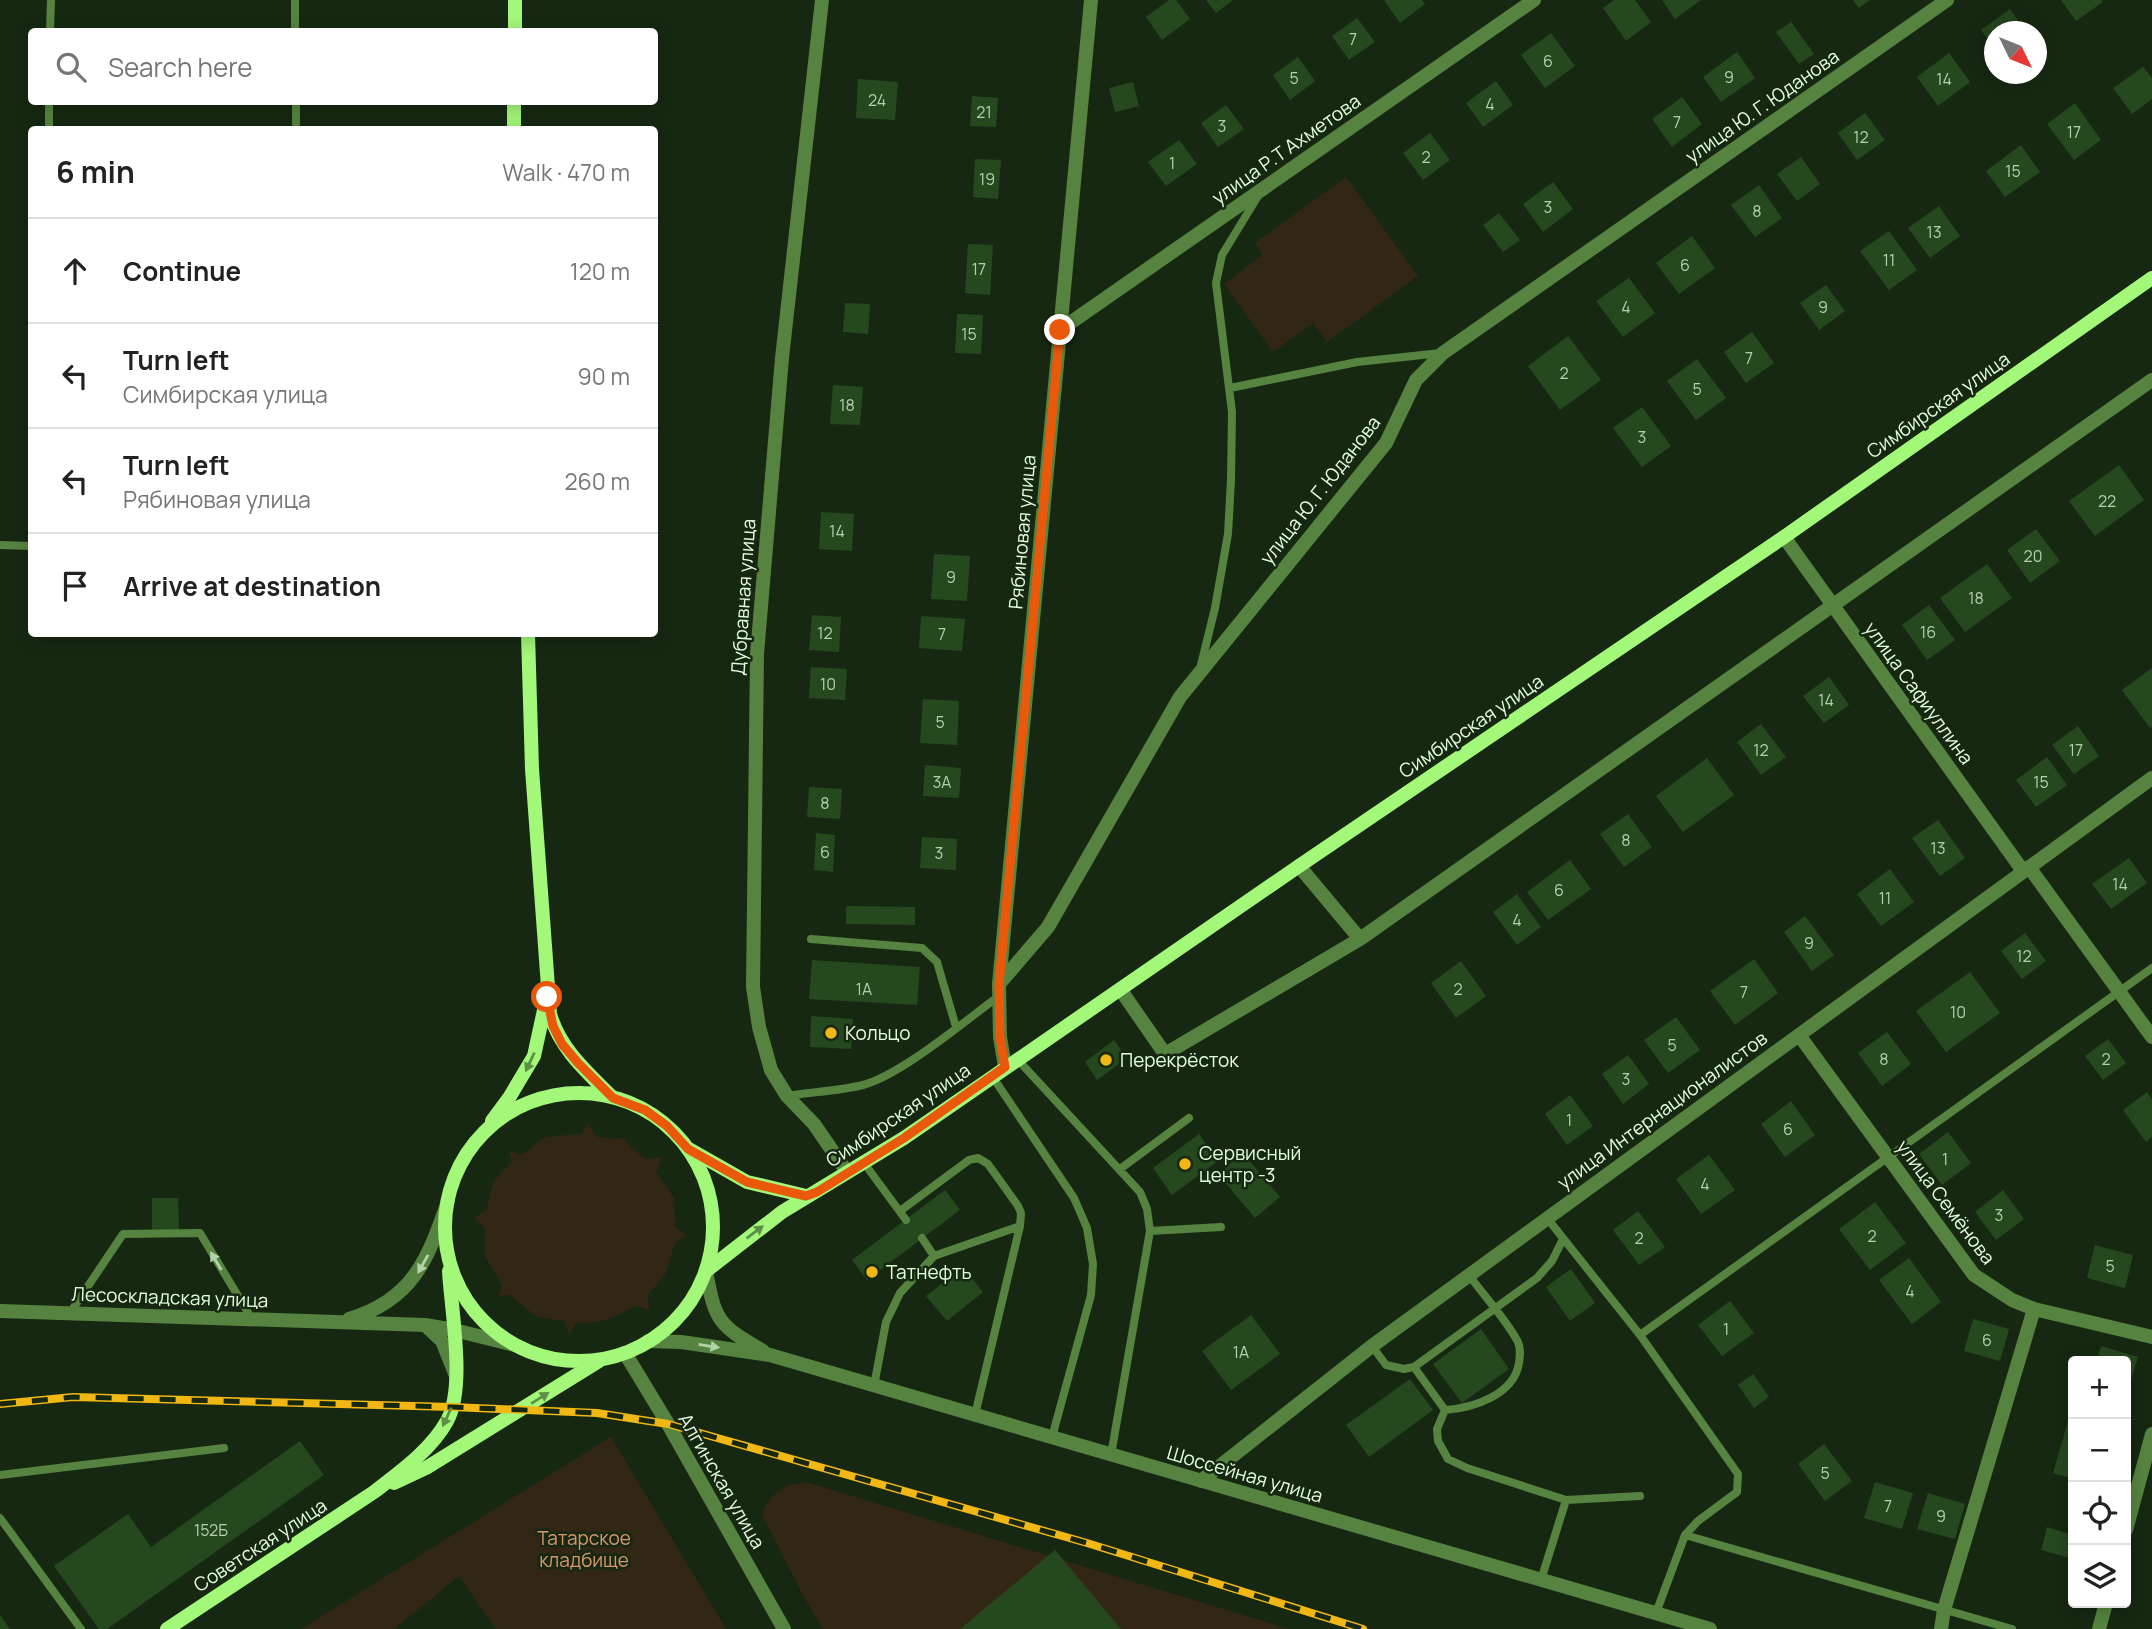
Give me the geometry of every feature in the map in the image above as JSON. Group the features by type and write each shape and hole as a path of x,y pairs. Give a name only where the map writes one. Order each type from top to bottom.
{"main road":[{"path":"515,0 515,28"},
{"path":"514,105 514,126"},
{"name":"Симбирская улица","path":"706,1271 765,1224 806,1196 817,1192 904,1138 1298,866 1784,537 2152,278"},
{"path":"528,637 532,769 547,997 553,1026 562,1044 613,1098"},
{"path":"374,1492 403,1470 448,1420 456,1376 445,1227 448,1201 454,1179 472,1147 529,1067 534,1056 547,997"},
{"path":"447,1252 455,1279 467,1301 489,1327 515,1345 554,1359 571,1361 602,1359 625,1353 671,1325 685,1309 706,1271 711,1251 711,1202 704,1177 688,1149 667,1126 638,1107 593,1094 567,1094 545,1098 520,1107 497,1122 472,1147"},
{"path":"688,1149 747,1182 806,1196"},
{"path":"374,1492 425,1468 602,1359"},
{"name":"Советская улица","path":"167,1629 374,1492"}],"street":[{"name":"Дубравная улица","path":"822,0 782,358 757,654 753,987 765,1053 772,1070 787,1096 814,1124 847,1172"},
{"name":"Рябиновая улица","path":"1011,1063 1000,1037 999,990 1091,0"},
{"name":"улица Р.Т Ахметова","path":"1060,330 1534,0"},
{"name":"улица Ю. Г. Юданова","path":"999,990 1048,927 1180,697 1386,443 1416,380 1443,353 1947,0"},
{"path":"1120,989 1165,1054 1360,939 2152,380"},
{"name":"улица Сафиуллина","path":"1784,537 2152,1037"},
{"name":"улица Интернационалистов","path":"1201,1481 1372,1346 2152,778"},
{"path":"1298,866 1360,939"},
{"name":"улица Семёнова","path":"1799,1035 1974,1275 2012,1300 2034,1309 2152,1337"},
{"path":"339,1322 366,1314 391,1300 408,1286 428,1255 448,1201"},
{"path":"706,1271 712,1303 719,1320 739,1337 770,1355"},
{"path":"1941,1629 1944,1610 2034,1309"},
{"name":"Лесоскладская улица","path":"0,1311 425,1325 515,1345"},
{"path":"425,1325 442,1341 456,1376"},
{"path":"648,1341 681,1342 770,1355"},
{"name":"Алгинская улица","path":"625,1353 784,1629"},
{"name":"Шоссейная улица","path":"770,1355 1710,1629"},
{"path":"2131,1511 2152,1433"},
{"path":"2099,1629 2105,1608"}],"lane":[{"path":"50,28 51,0"},
{"path":"295,0 295,28"},
{"path":"49,105 49,126"},
{"path":"296,105 296,126"},
{"path":"1198,675 1212,620 1228,534 1232,412 1216,283 1222,255 1262,189"},
{"path":"1230,388 1302,371 1443,353"},
{"path":"0,545 28,546"},
{"path":"811,940 922,948 937,962 956,1027"},
{"path":"1640,1335 2152,968"},
{"path":"787,1096 864,1084 893,1071 956,1027 999,990"},
{"path":"1011,1063 1120,1169 1140,1192 1147,1209 1150,1230 1111,1455"},
{"path":"992,1076 1074,1198 1087,1228 1093,1264 1091,1294 1052,1437"},
{"path":"1120,1169 1189,1118"},
{"path":"900,1211 969,1160 978,1158 988,1164 1021,1213 975,1415"},
{"path":"864,1163 906,1220"},
{"path":"1547,1218 1640,1335 1738,1474 1737,1492 1698,1521 1685,1535 1656,1613"},
{"path":"874,1386 886,1322 900,1293 934,1256 1020,1226"},
{"path":"1150,1230 1221,1227"},
{"path":"70,1313 123,1234 200,1233 252,1319"},
{"path":"922,1238 934,1256"},
{"path":"1372,1346 1386,1365 1404,1369 1414,1367 1546,1269 1563,1239"},
{"path":"1445,1410 1482,1402 1512,1381 1518,1370 1519,1343 1469,1275"},
{"path":"1414,1367 1445,1410"},
{"path":"1445,1410 1437,1429 1438,1441 1448,1459 1467,1468 1566,1500 1640,1496"},
{"path":"0,1475 224,1448"},
{"path":"1541,1580 1566,1500"},
{"path":"0,1518 81,1629"},
{"path":"1685,1535 2012,1629"}],"green space":[{"path":"1346,177 1418,276 1327,342 1313,323 1273,352 1224,284 1263,255 1255,243"},
{"path":"587,1123 597,1137 623,1139 645,1159 661,1158 656,1172 674,1198 675,1227 687,1235 675,1243 665,1275 647,1296 650,1310 635,1306 607,1319 577,1322 569,1334 565,1321 537,1317 510,1295 498,1296 502,1285 485,1256 485,1228 474,1218 487,1209 493,1182 512,1162 509,1150 521,1155 545,1137 582,1134"},
{"name":"Татарское кладбище","path":"611,1437 726,1629 496,1629 459,1576 394,1629 301,1629"},
{"path":"806,1482 1289,1629 823,1629 762,1515 778,1491"}],"building":[{"path":"1169,0 1176,0 1190,19 1162,40 1146,17"},
{"path":"1206,0 1233,0 1216,13"},
{"path":"1384,0 1422,0 1425,4 1400,23"},
{"path":"1614,0 1635,0 1651,22 1626,41 1603,8"},
{"path":"1662,0 1701,0 1675,19"},
{"path":"1853,0 1870,0 1859,8"},
{"path":"2061,0 2101,0 2103,2 2076,21"},
{"path":"2010,9 2018,21 1993,21"},
{"path":"1357,18 1375,42 1349,60 1332,36"},
{"path":"1791,22 1814,54 1799,64 1776,32"},
{"path":"1551,33 1575,66 1545,88 1521,55"},
{"path":"1737,52 1755,78 1721,102 1703,77"},
{"path":"1949,53 1970,82 1938,106 1917,77"},
{"path":"1298,57 1315,81 1290,100 1273,75"},
{"path":"2143,67 2152,78 2152,99 2132,114 2113,88"},
{"path":"858,79 898,82 895,120 856,118"},
{"path":"1496,81 1513,105 1483,127 1466,103"},
{"path":"1133,82 1139,106 1115,112 1109,88"},
{"path":"972,96 998,98 996,127 970,126"},
{"path":"1682,97 1702,124 1672,147 1652,119"},
{"path":"2075,103 2101,140 2074,160 2047,124"},
{"path":"1226,105 1244,129 1218,147 1201,123"},
{"path":"1865,113 1885,140 1857,160 1838,133"},
{"path":"1430,133 1450,160 1423,180 1403,153"},
{"path":"1179,140 1197,164 1166,186 1148,162"},
{"path":"2021,145 2040,172 2005,197 1986,171"},
{"path":"1801,157 1820,184 1797,201 1777,174"},
{"path":"975,159 1001,160 998,199 973,197"},
{"path":"1553,182 1573,209 1543,232 1523,204"},
{"path":"1759,185 1782,218 1755,237 1731,205"},
{"path":"1939,206 1960,236 1930,258 1908,228"},
{"path":"1499,213 1520,240 1503,252 1483,225"},
{"path":"1889,231 1917,270 1889,290 1860,251"},
{"path":"1692,236 1715,268 1679,294 1656,263"},
{"path":"968,244 993,245 990,295 965,293"},
{"path":"1629,278 1655,313 1623,337 1596,301"},
{"path":"1826,285 1845,311 1819,330 1800,303"},
{"path":"845,303 870,304 868,334 843,332"},
{"path":"957,314 983,315 981,354 955,353"},
{"path":"1752,332 1774,363 1746,383 1724,352"},
{"path":"1568,336 1601,380 1560,410 1528,366"},
{"path":"1697,359 1726,398 1696,420 1667,381"},
{"path":"833,385 863,387 860,425 830,424"},
{"path":"1642,407 1671,446 1642,467 1613,428"},
{"path":"2119,465 2144,500 2095,536 2069,501"},
{"path":"821,512 854,514 852,551 819,549"},
{"path":"2036,529 2060,561 2030,583 2007,550"},
{"path":"934,554 970,556 967,601 931,599"},
{"path":"1987,564 2012,598 1965,632 1940,598"},
{"path":"1929,605 1955,640 1927,660 1902,625"},
{"path":"812,615 841,617 839,652 809,650"},
{"path":"921,616 965,619 962,651 919,648"},
{"path":"811,667 847,669 845,700 809,698"},
{"path":"2152,668 2152,727 2150,728 2122,690"},
{"path":"1829,677 1849,705 1824,723 1803,696"},
{"path":"923,699 959,701 957,745 920,743"},
{"path":"1761,724 1786,757 1761,775 1737,742"},
{"path":"2078,726 2099,756 2074,774 2052,745"},
{"path":"2047,757 2067,785 2036,807 2016,780"},
{"path":"1707,758 1734,795 1683,832 1656,796"},
{"path":"925,765 961,768 959,798 923,796"},
{"path":"809,787 842,789 840,819 807,817"},
{"path":"1628,814 1652,847 1624,867 1600,834"},
{"path":"1938,820 1965,858 1940,876 1912,838"},
{"path":"816,833 835,835 833,872 814,870"},
{"path":"922,837 957,839 956,870 920,868"},
{"path":"2129,858 2147,883 2111,909 2092,884"},
{"path":"1570,860 1591,889 1548,920 1527,892"},
{"path":"1890,869 1914,902 1881,926 1857,894"},
{"path":"1517,894 1541,927 1517,945 1493,912"},
{"path":"846,906 915,907 915,925 846,924"},
{"path":"1805,916 1834,955 1812,971 1784,932"},
{"path":"2025,933 2046,961 2022,979 2001,951"},
{"path":"1754,959 1778,993 1735,1025 1710,991"},
{"path":"812,960 920,967 917,1005 809,999"},
{"path":"1461,961 1486,996 1456,1018 1431,983"},
{"path":"1970,972 2000,1013 1946,1052 1916,1011"},
{"path":"811,1016 853,1019 851,1049 810,1047"},
{"path":"1676,1017 1700,1050 1668,1073 1644,1040"},
{"path":"1887,1032 1911,1064 1882,1086 1858,1053"},
{"path":"2108,1039 2126,1063 2103,1080 2085,1056"},
{"path":"1114,1040 1127,1058 1097,1080 1085,1062"},
{"path":"1628,1055 1649,1084 1623,1104 1602,1074"},
{"path":"2147,1092 2152,1099 2152,1137 2146,1142 2123,1110"},
{"path":"1570,1095 1593,1126 1567,1145 1545,1114"},
{"path":"1791,1101 1815,1135 1785,1157 1761,1124"},
{"path":"1948,1132 1971,1163 1942,1185 1919,1154"},
{"path":"1199,1134 1218,1161 1172,1195 1153,1168"},
{"path":"1243,1153 1280,1197 1255,1218 1218,1174"},
{"path":"1709,1155 1735,1190 1701,1214 1676,1179"},
{"path":"945,1190 960,1210 867,1280 852,1260"},
{"path":"2003,1190 2024,1219 1996,1240 1975,1212"},
{"path":"152,1198 178,1198 179,1231 152,1231"},
{"path":"1875,1202 1906,1243 1870,1270 1839,1229"},
{"path":"1638,1211 1665,1247 1639,1265 1613,1230"},
{"path":"2095,1245 2133,1255 2125,1288 2087,1278"},
{"path":"1909,1258 1941,1302 1912,1324 1879,1280"},
{"path":"963,1267 983,1292 947,1321 926,1296"},
{"path":"1571,1269 1595,1303 1570,1321 1546,1287"},
{"path":"1730,1301 1754,1333 1722,1356 1698,1325"},
{"path":"1251,1315 1280,1354 1231,1390 1202,1351"},
{"path":"1973,1319 2009,1329 2000,1361 1964,1351"},
{"path":"1481,1329 1509,1369 1462,1403 1433,1364"},
{"path":"2101,1346 2138,1357 2131,1380 2131,1356 2098,1356"},
{"path":"1753,1374 1769,1397 1754,1408 1738,1385"},
{"path":"1410,1379 1433,1410 1369,1457 1346,1425"},
{"path":"2068,1421 2068,1478 2053,1473"},
{"path":"300,1441 324,1475 107,1629 99,1629 54,1566 128,1514 151,1547"},
{"path":"1824,1444 1852,1481 1825,1501 1798,1464"},
{"path":"1875,1482 1913,1493 1902,1529 1864,1518"},
{"path":"1928,1493 1965,1504 1955,1539 1917,1529"},
{"path":"2047,1527 2068,1533 2068,1558 2041,1550"},
{"path":"1055,1550 1121,1629 960,1629"},
{"path":"0,1615 10,1629 0,1629"}],"railway":[{"path":"0,1404 73,1397 452,1407 597,1413 668,1424 1087,1543 1363,1629"}],"place":[{"name":"Кольцо","path":"831,1033"},
{"name":"Перекрёсток","path":"1106,1060"},
{"name":"Сервисный центр -3","path":"1185,1164"},
{"name":"Татнефть","path":"872,1272"}],"route":[{"path":"547,997 553,1026 562,1044 613,1098 645,1110 667,1126 688,1149 718,1168 765,1188 806,1196 817,1192 904,1138 1005,1067 998,1011 999,984 1060,330"}]}
